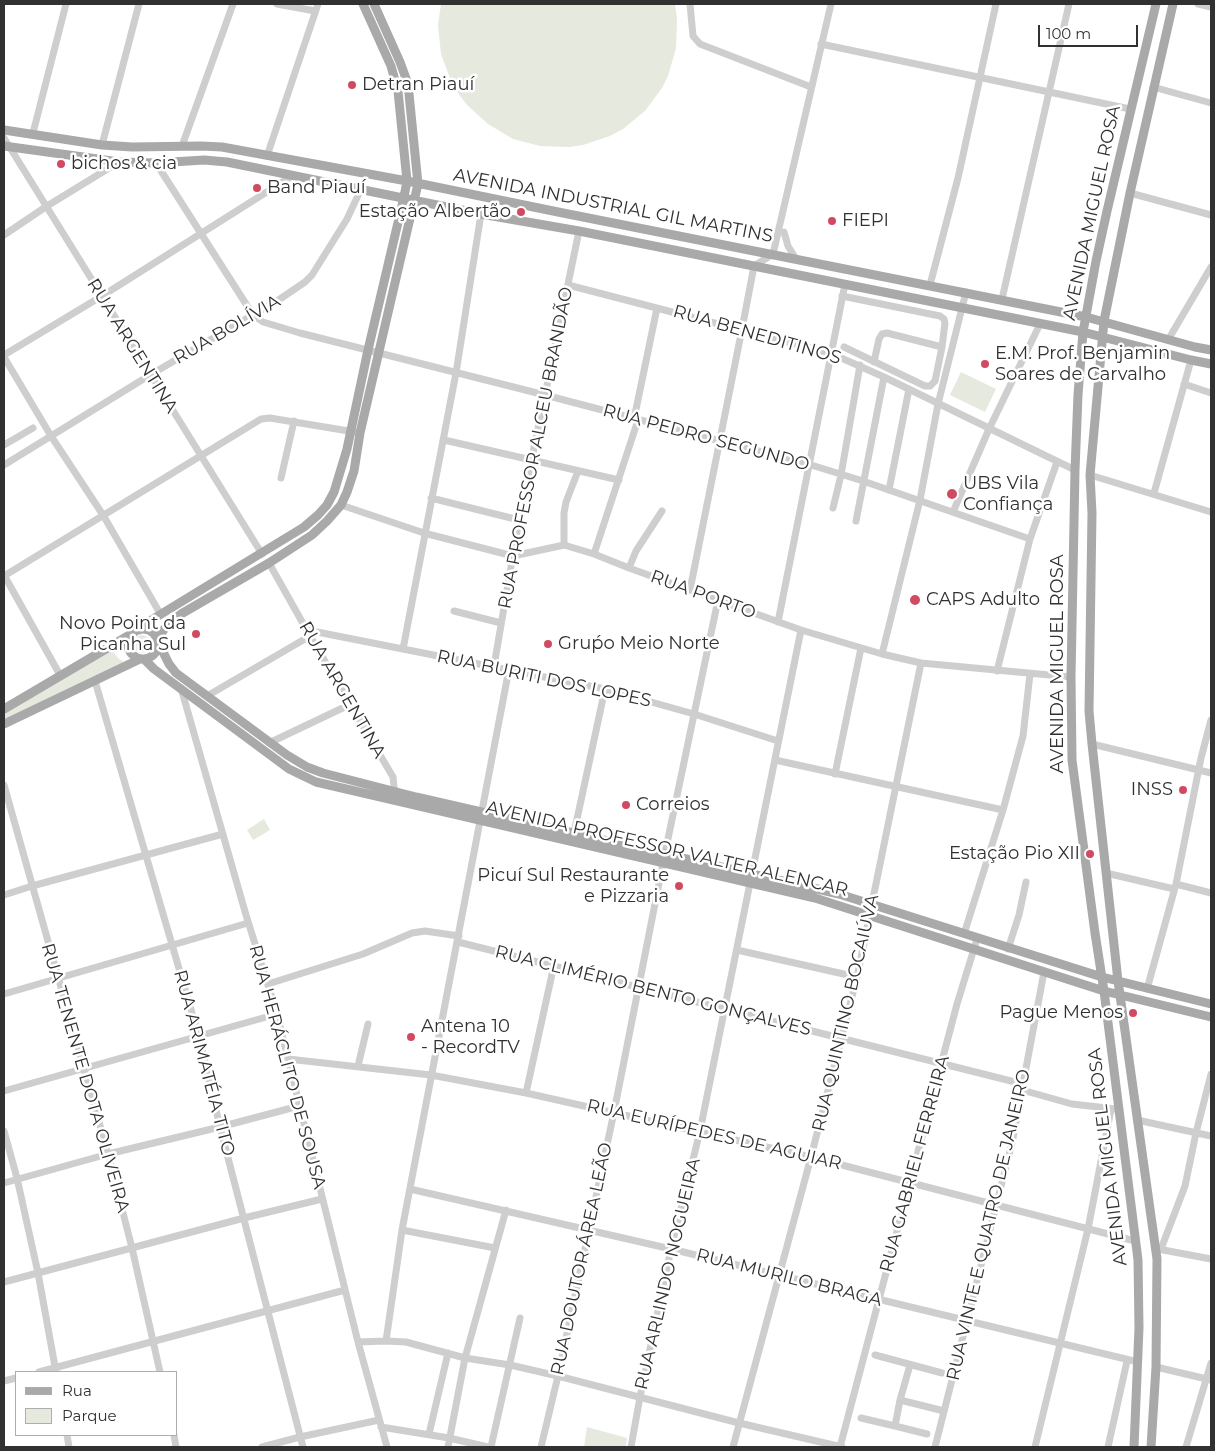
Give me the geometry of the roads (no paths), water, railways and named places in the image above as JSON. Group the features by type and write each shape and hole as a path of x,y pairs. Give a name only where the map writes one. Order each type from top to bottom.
{"main road":[{"path":"4,709 136,631 304,527 318,515 334,492 339,479 407,181 398,91 391,66 364,4"},
{"path":"4,724 156,653 158,641 168,624 181,614 269,563 312,535 341,505 354,471 360,433 418,184 408,84 374,4"},
{"name":"AVENIDA MIGUEL ROSA","path":"1134,1447 1140,1299 1135,1241 1115,1109 1104,991 1072,760 1071,677 1075,470 1083,332 1097,252 1156,4"},
{"name":"AVENIDA MIGUEL ROSA","path":"1151,1447 1156,1367 1158,1249 1137,1120 1118,981 1089,711 1092,513 1090,475 1104,321 1153,87 1173,4"},
{"name":"AVENIDA INDUSTRIAL GIL MARTINS","path":"4,130 102,145 147,148 182,146 222,147 407,181 1086,316 1168,340 1211,350"},
{"name":"AVENIDA INDUSTRIAL GIL MARTINS","path":"7,146 119,162 219,161 1083,332 1211,364"},
{"path":"136,631 152,632 158,641"},
{"path":"136,631 128,641 129,650 132,654 142,659"},
{"name":"AVENIDA PROFESSOR VALTER ALENCAR","path":"158,641 169,664 176,673 269,743 315,770 480,821 814,898 1104,991 1211,1017"},
{"name":"AVENIDA PROFESSOR VALTER ALENCAR","path":"142,659 301,776 333,787 395,796"},
{"name":"AVENIDA PROFESSOR VALTER ALENCAR","path":"415,801 482,811 839,894 1008,949 1102,977 1211,1004"}],"street":[{"path":"33,133 66,4"},
{"path":"102,145 139,4"},
{"path":"182,146 233,4"},
{"path":"267,156 317,6 277,4"},
{"path":"690,4 693,36 700,44 811,86"},
{"path":"690,590 754,266 773,254 830,4"},
{"path":"930,285 958,178 996,4"},
{"path":"1002,299 1069,4"},
{"path":"1198,4 1211,7"},
{"path":"821,44 1130,109"},
{"path":"1153,87 1211,104"},
{"name":"RUA ARGENTINA","path":"4,138 7,146 47,206 262,554"},
{"path":"4,235 119,162"},
{"path":"156,163 253,315"},
{"path":"161,615 103,515 52,436 4,356 292,176"},
{"name":"RUA BOLÍVIA","path":"4,464 150,375 291,293 312,275 347,219 361,189"},
{"path":"1130,193 1211,215"},
{"path":"403,649 431,498 444,440 481,214"},
{"name":"RUA PROFESSOR ALCEU BRANDÃO","path":"494,666 519,520 579,231"},
{"path":"784,232 788,246 796,259"},
{"path":"1168,340 1211,268"},
{"path":"778,622 845,284"},
{"name":"RUA BENEDITINOS","path":"568,285 830,353 884,377 1075,470"},
{"path":"882,654 920,500 938,404 966,292"},
{"path":"842,296 940,316 944,319 945,323 935,380 930,386 925,386 844,347"},
{"path":"594,554 619,480 636,419 657,308"},
{"name":"RUA PEDRO SEGUNDO","path":"253,315 263,322 378,353 808,464 1030,538"},
{"path":"953,512 989,429 1040,324"},
{"path":"874,362 879,339 882,334 886,333 942,347"},
{"path":"1154,493 1191,360"},
{"path":"833,508 841,475 860,366"},
{"path":"856,521 884,377"},
{"path":"1184,384 1211,392"},
{"path":"889,490 909,389"},
{"path":"60,675 4,575 261,419 270,418 294,421 360,433"},
{"path":"281,478 294,421"},
{"path":"4,445 33,428"},
{"path":"444,440 619,480"},
{"path":"997,671 1030,538 1057,462"},
{"path":"564,545 566,502 578,471"},
{"path":"1090,475 1154,493 1211,512"},
{"path":"431,498 519,520"},
{"name":"RUA PORTO","path":"341,505 424,534 513,556 564,545 594,554 801,630 882,654 921,663 1071,677"},
{"path":"629,568 636,551 662,511"},
{"name":"RUA ARGENTINA","path":"269,563 393,777 395,796"},
{"name":"RUA DOUTOR ÁREA LEÃO","path":"541,1447 614,1112 664,853 718,600"},
{"path":"454,611 501,624"},
{"name":"RUA ARLINDO NOGUEIRA","path":"631,1447 671,1249 700,1131 801,630"},
{"path":"207,696 308,633"},
{"name":"RUA BURITI DOS LOPES","path":"308,633 494,666 605,689 694,714 778,741"},
{"path":"835,774 861,648"},
{"name":"RUA QUINTINO BOCAIÚVA","path":"733,1447 857,977 921,663"},
{"path":"386,1340 402,1230 509,669"},
{"path":"964,934 1003,810 1023,736 1030,674"},
{"name":"RUA ARIMATÉIA TITO","path":"96,681 199,1037 220,1128 303,1447"},
{"name":"RUA HERÁCLITO DE SOUSA","path":"181,688 248,923 268,984 386,1447"},
{"path":"574,833 605,689"},
{"path":"269,743 351,704"},
{"path":"1147,989 1175,886 1205,740 1211,720"},
{"path":"1092,744 1211,773"},
{"path":"775,760 1003,810"},
{"name":"RUA TENENTE DOTA OLIVEIRA","path":"4,785 108,1154 132,1248 160,1371"},
{"path":"4,896 32,886 223,834"},
{"path":"1106,873 1211,893"},
{"path":"1008,949 1019,916 1026,882"},
{"path":"4,994 248,923"},
{"name":"RUA CLIMÉRIO BENTO GONÇALVES","path":"268,984 363,954 412,933 425,931 725,1010 942,1063 1072,1104 1115,1109"},
{"name":"RUA GABRIEL FERREIRA","path":"841,1447 878,1300 977,939"},
{"path":"737,950 857,977"},
{"path":"526,1092 554,965"},
{"name":"RUA VINTE E QUATRO DE JANEIRO","path":"934,1447 1012,1143 1044,972"},
{"path":"4,1090 276,1014"},
{"path":"358,1066 368,1024"},
{"name":"RUA EURÍPEDES DE AGUIAR","path":"288,1059 431,1074 526,1092 811,1157 1135,1241"},
{"path":"1211,1074 1185,1186 1158,1249 1211,1259"},
{"path":"4,1182 108,1154 220,1128 299,1106"},
{"path":"1035,1447 1061,1344 1115,1109"},
{"path":"1137,1120 1211,1136"},
{"path":"4,1131 17,1178 38,1273 56,1370 267,1310 345,1290"},
{"name":"RUA MURILO BRAGA","path":"410,1188 589,1229 1138,1362"},
{"path":"4,1282 322,1199"},
{"path":"448,1447 466,1358 506,1210"},
{"path":"402,1230 495,1248"},
{"path":"262,1447 300,1437 380,1424 489,1447 520,1318"},
{"path":"358,1342 386,1340 406,1342 448,1354 558,1376 739,1423 841,1447"},
{"path":"429,1434 448,1354"},
{"path":"875,1355 942,1373"},
{"path":"1108,1447 1127,1360"},
{"path":"1186,1447 1209,1380 1211,1363"},
{"path":"895,1426 910,1365"},
{"path":"1156,1367 1209,1380"},
{"path":"900,1400 944,1411"},
{"path":"861,1418 927,1434"}],"place":[{"name":"Detran Piauí","path":"352,85"},
{"name":"bichos & cia","path":"61,164"},
{"name":"Band Piauí","path":"257,188"},
{"name":"Estação Albertão","path":"521,212"},
{"name":"FIEPI","path":"832,221"},
{"name":"E.M. Prof. Benjamin Soares de Carvalho","path":"985,364"},
{"name":"UBS Vila Confiança","path":"952,494"},
{"name":"CAPS Adulto","path":"915,600"},
{"name":"Novo Point da Picanha Sul","path":"196,634"},
{"name":"Gruṕo Meio Norte","path":"548,644"},
{"name":"INSS","path":"1183,790"},
{"name":"Correios","path":"626,805"},
{"name":"Estação Pio XII","path":"1090,854"},
{"name":"Picuí Sul Restaurante e Pizzaria","path":"679,886"},
{"name":"Pague Menos","path":"1133,1013"},
{"name":"Antena 10 - RecordTV","path":"411,1037"}]}
